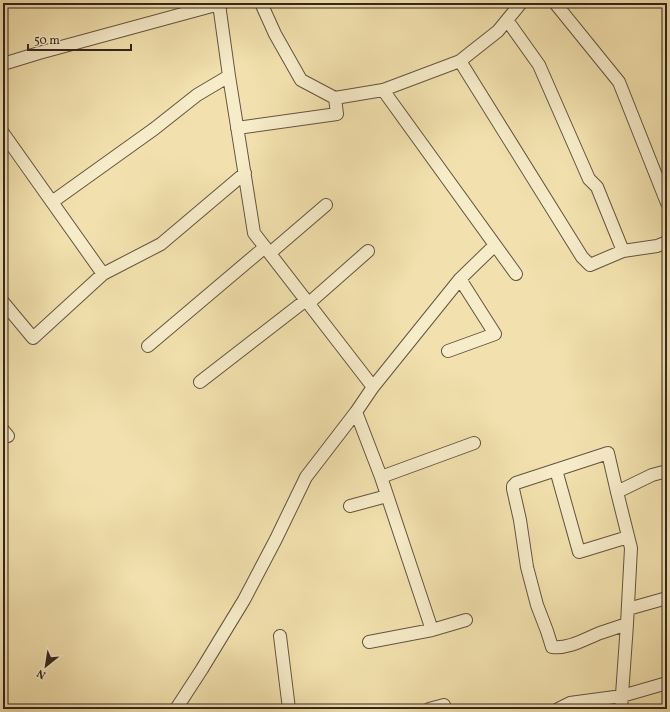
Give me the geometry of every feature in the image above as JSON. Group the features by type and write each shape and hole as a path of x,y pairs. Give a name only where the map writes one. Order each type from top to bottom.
{"street":[{"path":"262,3 275,34 301,80 335,98 383,90 460,61 498,31 521,3"},
{"path":"555,3 619,82 667,203"},
{"path":"3,64 221,4 229,76 254,233 373,387"},
{"path":"507,20 539,65 590,179 596,186 623,251"},
{"path":"460,61 582,257 590,265 623,251 656,246 667,242"},
{"path":"52,202 154,129 196,95 229,76"},
{"path":"383,90 516,274"},
{"path":"237,128 337,114 335,98"},
{"path":"3,133 103,274"},
{"path":"3,302 33,338 103,274 161,244 244,173"},
{"path":"148,346 326,205"},
{"path":"176,709 244,600 306,477 356,412 373,387 460,279 495,246"},
{"path":"200,382 307,302 368,250"},
{"path":"448,351 495,334 460,279"},
{"path":"356,412 381,477 432,630"},
{"path":"381,477 474,443"},
{"path":"621,709 622,696 627,624 628,609 630,548 608,453 516,483 513,486 513,489 520,520 527,567 537,605 548,631 552,647 570,645 627,624"},
{"path":"556,470 579,552 628,537"},
{"path":"617,492 652,474 667,471"},
{"path":"350,506 387,496"},
{"path":"628,609 667,598"},
{"path":"369,642 432,630 466,620"},
{"path":"280,636 289,709"},
{"path":"558,709 570,704 622,696 667,683"},
{"path":"429,709 444,705 445,709"}]}
